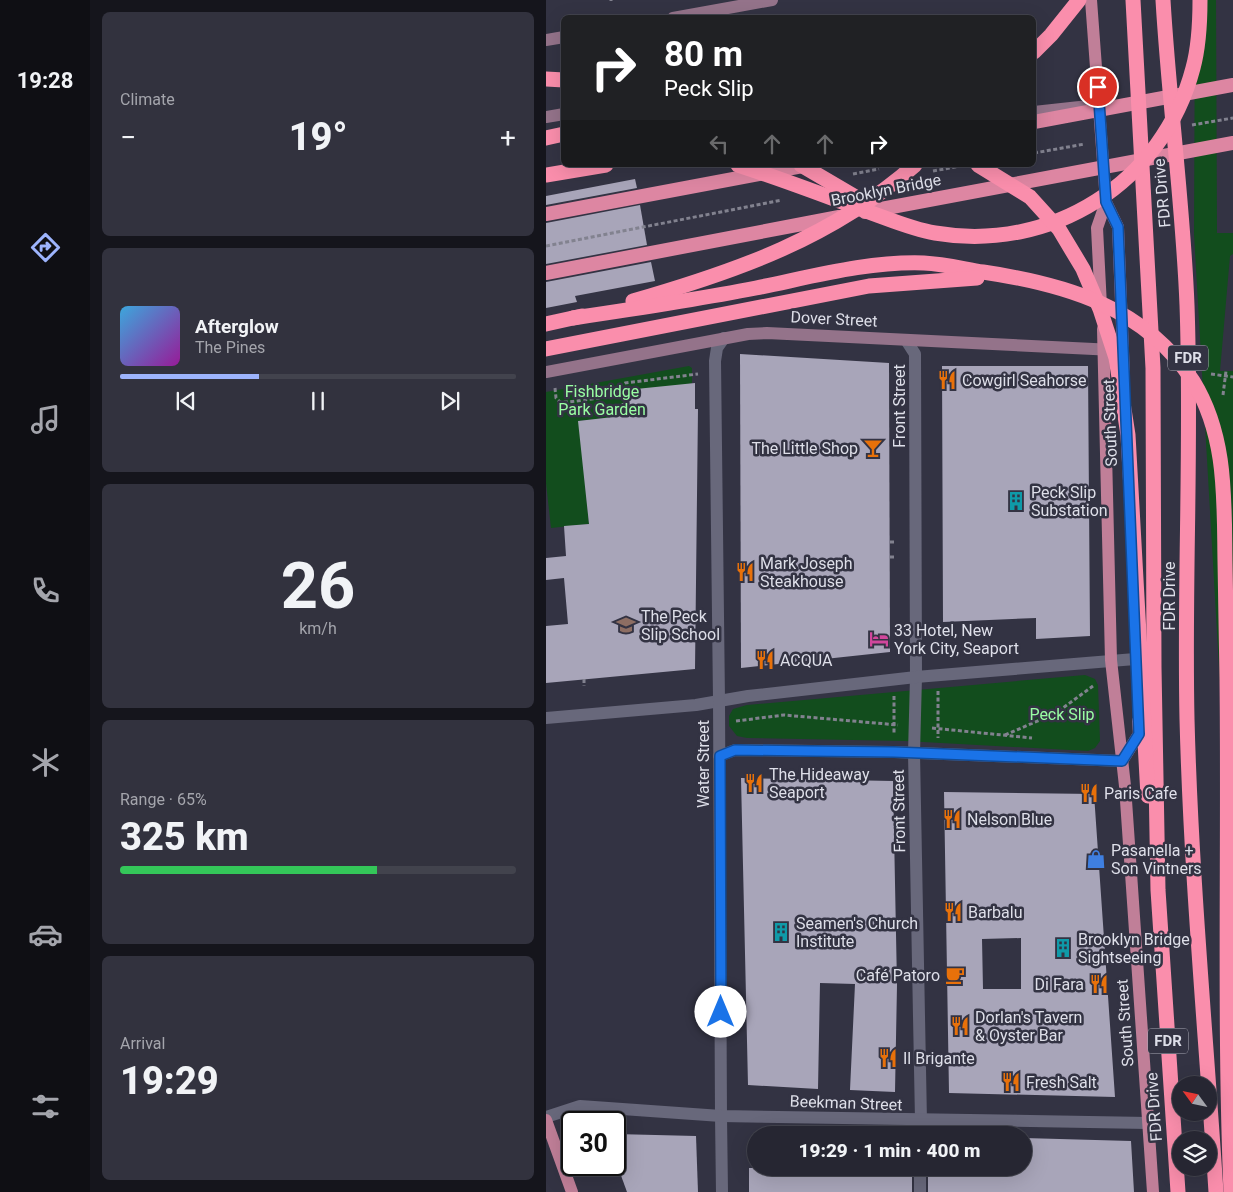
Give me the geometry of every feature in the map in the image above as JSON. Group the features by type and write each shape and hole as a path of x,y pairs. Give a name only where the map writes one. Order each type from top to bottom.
{"highway":[{"path":"1036,50 1078,0"},
{"name":"FDR Drive","path":"1133,0 1152,349 1154,667 1158,890 1178,1192"},
{"name":"FDR Drive","path":"1163,0 1184,245 1187,306 1189,414 1186,622 1190,804 1216,1192"},
{"path":"744,167 934,233 992,237 1052,223 1103,198 1144,159 1172,118 1187,87 1195,61 1200,0"},
{"path":"1036,43 1050,35"},
{"path":"546,79 561,80"},
{"path":"1036,122 1233,85"},
{"path":"546,138 561,135"},
{"name":"Brooklyn Bridge","path":"546,273 1233,143"},
{"path":"546,175 592,167"},
{"path":"546,214 797,167"},
{"path":"804,167 896,221"},
{"path":"546,324 573,318 712,277 791,246 846,216 912,167"},
{"path":"982,167 1030,196 1045,212 1072,248 1100,309 1118,371 1128,436 1145,770 1158,890"},
{"path":"573,318 701,299 881,265 928,263 1012,276 1059,286 1086,296 1123,313 1140,325 1170,353 1193,382 1211,419 1216,437 1224,497 1228,757 1227,1085 1232,1192"},
{"path":"546,349 869,286 927,280 1012,276"}],"main road":[{"path":"690,15 772,0"},
{"name":"South Street","path":"1091,0 1106,202 1118,227 1124,351 1139,734 1122,761"},
{"path":"546,40 561,38"},
{"path":"1036,112 1099,104"},
{"path":"546,117 561,114"},
{"name":"South Street","path":"1106,202 1097,228 1104,349 1111,660 1122,761 1153,1192"},
{"name":"Dover Street","path":"546,372 724,338 748,334 785,332 1124,351"},
{"path":"546,1118 572,1192"}],"street":[{"name":"Water Street","path":"722,1192 720,700 714,361 717,348 724,338"},
{"name":"Front Street","path":"906,340 915,354 916,677 914,753 921,1126"},
{"path":"546,718 696,704 916,677 1136,659"},
{"path":"720,756 735,750 914,753 1122,761"},
{"name":"Beekman Street","path":"546,1118 580,1106 721,1116 921,1121 1148,1123"},
{"path":"920,1176 920,1192"}],"path":[{"path":"546,246 644,226"},
{"path":"1225,402 1223,394 1226,371"},
{"path":"555,390 556,398 560,402 569,402 599,398 625,383 698,374"},
{"path":"584,680 584,686"},
{"path":"1004,736 1056,713 1093,686"},
{"path":"938,688 938,743"},
{"path":"894,692 894,740"}],"green space":[{"path":"1195,0 1216,0 1217,233 1233,233 1233,823 1228,823 1194,234"},
{"name":"Fishbridge Park Garden","path":"689,366 692,368 692,383 624,402 622,416 579,421 589,524 551,528 546,483 546,392"},
{"name":"Peck Slip","path":"1085,675 1095,679 1098,685 1100,741 1095,748 1088,751 905,741 747,738 737,736 729,726 729,716 733,709 747,705"}],"pier":[{"path":"1233,254 1233,371 1220,371 1230,256"}],"building":[{"path":"635,179 637,188 546,205 546,196"},
{"path":"640,205 647,245 546,264 546,223"},
{"path":"651,262 655,281 575,296 577,302 546,308 546,282"},
{"path":"740,354 889,363 890,652 741,668"},
{"name":"Peck Slip Substation","path":"942,366 1088,366 1090,636 1036,639 1036,618 943,622"},
{"path":"695,383 695,409 698,409 695,669 546,683 546,626 568,624 564,578 546,580 546,558 566,556 564,526 589,524 578,421 622,416 621,404 627,401 626,390"},
{"path":"741,778 893,781 897,985 895,1092 850,1090 855,984 820,983 818,1089 748,1085"},
{"path":"944,792 1094,794 1115,1097 949,1093","holes":["1021,938 1021,989 983,989 982,939"]},
{"path":"626,1134 696,1136 698,1192 627,1192 621,1176 626,1176"},
{"path":"1032,1138 1131,1141 1134,1192 928,1192 928,1176 1032,1176"},
{"path":"749,1176 912,1176 912,1192 749,1192"}],"place":[{"name":"Cowgirl Seahorse","path":"947,380"},
{"name":"The Little Shop","path":"873,448"},
{"name":"Peck Slip Substation","path":"1016,501"},
{"name":"Mark Joseph Steakhouse","path":"745,572"},
{"name":"The Peck Slip School","path":"626,625"},
{"name":"33 Hotel, New York City, Seaport","path":"879,639"},
{"name":"ACQUA","path":"765,660"},
{"name":"The Hideaway Seaport","path":"754,783"},
{"name":"Paris Cafe","path":"1089,793"},
{"name":"Nelson Blue","path":"952,819"},
{"name":"Pasanella + Son Vintners","path":"1096,859"},
{"name":"Barbalu","path":"953,912"},
{"name":"Seamen's Church Institute","path":"781,932"},
{"name":"Brooklyn Bridge Sightseeing","path":"1063,948"},
{"name":"Café Patoro","path":"955,975"},
{"name":"Di Fara","path":"1099,984"},
{"name":"Dorlan's Tavern & Oyster Bar","path":"960,1026"},
{"name":"Il Brigante","path":"888,1058"},
{"name":"Fresh Salt","path":"1011,1082"}],"route":[{"path":"721,1012 720,756 735,750 894,752 1122,761 1139,734 1118,227 1106,202 1098,87"}]}
